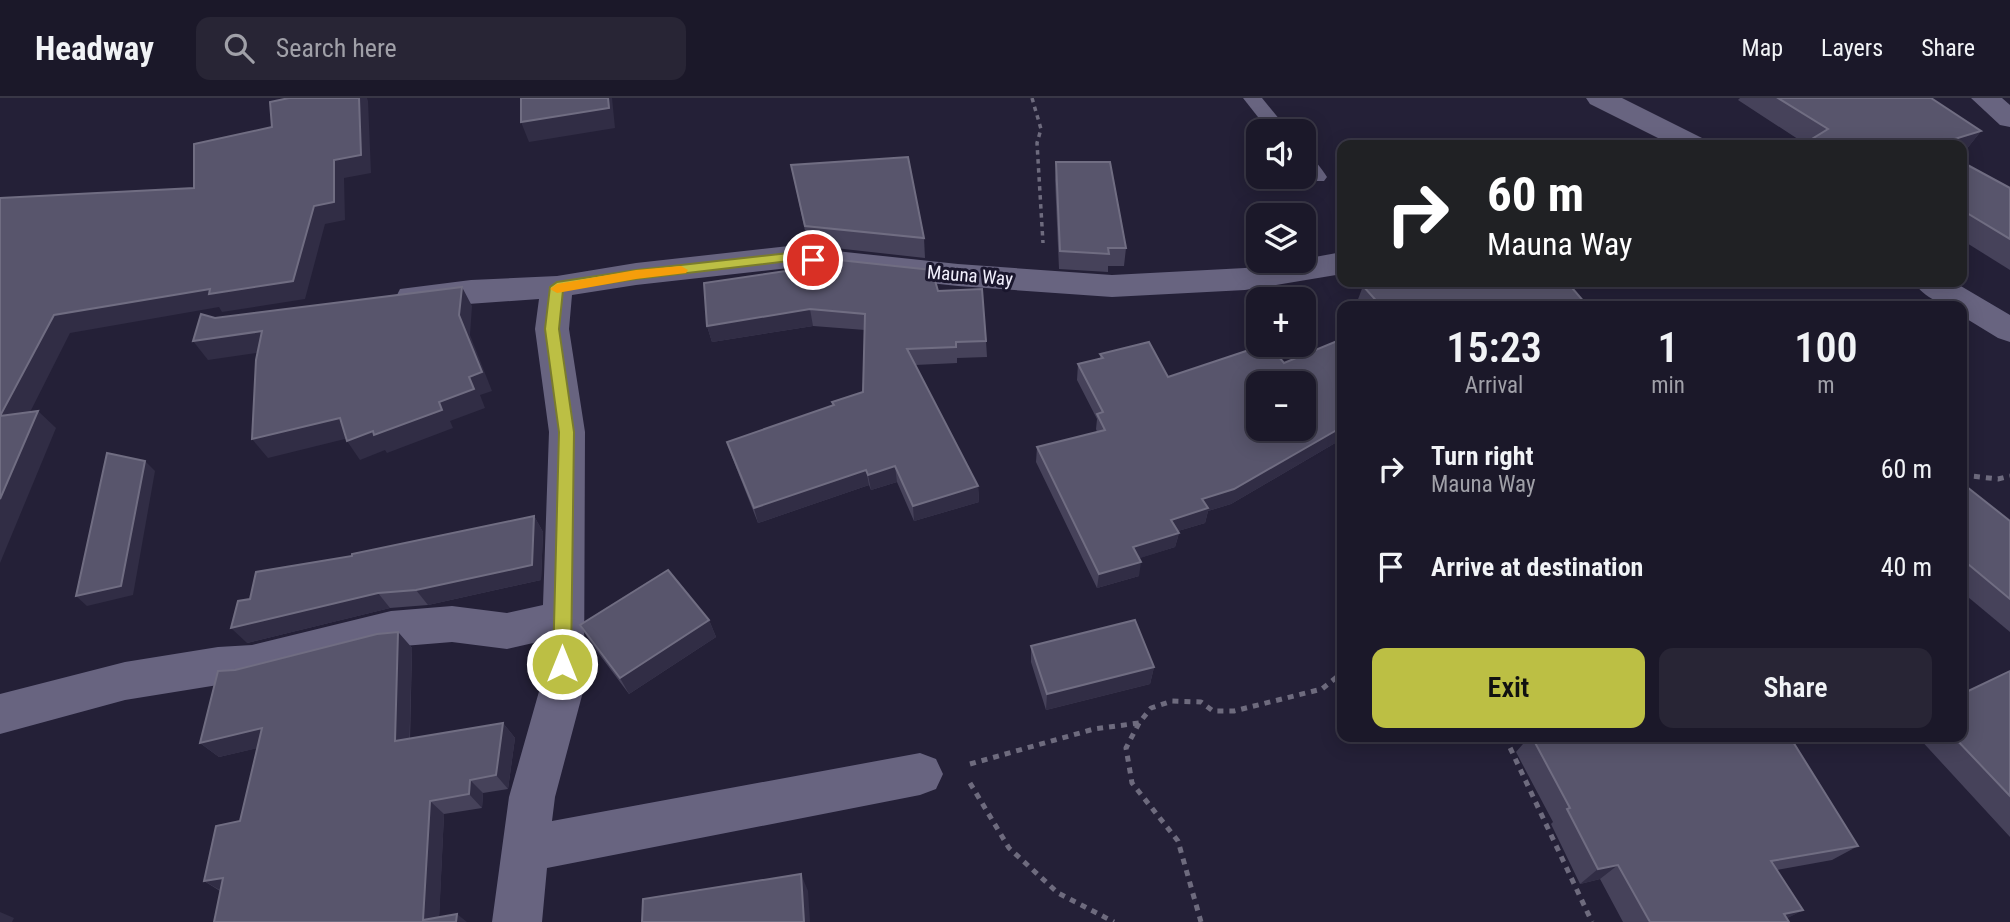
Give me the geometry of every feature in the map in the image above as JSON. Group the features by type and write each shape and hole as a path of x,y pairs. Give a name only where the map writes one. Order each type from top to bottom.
{"street":[{"path":"1600,98 1684,140"},
{"path":"1985,98 2010,119"},
{"name":"Mauna Way","path":"386,301 471,291 557,287 636,274 789,257 1112,286 1245,279 1337,264"},
{"path":"517,922 532,797 562,688 567,432 552,329 557,287"},
{"path":"1938,287 1962,301"},
{"path":"1967,304 2010,330"},
{"path":"0,714 125,681 218,666 252,664 391,629 452,624 507,631 562,618"},
{"path":"526,849 935,774"}],"lane":[{"path":"1252,98 1269,119"}],"path":[{"path":"1032,98 1041,129 1037,155 1044,282"},
{"path":"1967,476 1998,479 2010,476"},
{"path":"1201,922 1178,841 1132,783 1126,748 1139,723 1151,708 1172,701 1201,702 1213,711 1234,711 1322,688 1337,677"},
{"path":"935,774 1094,729 1139,723"},
{"path":"1507,742 1592,922"},
{"path":"935,774 970,782 1009,848 1058,893 1114,922"}],"building":[{"path":"289,98 359,98 361,155 334,160 334,202 314,206 293,281 209,294 210,289 54,315 0,416 0,198 194,188 194,144 272,127 270,102"},
{"path":"521,98 608,98 609,108 521,122"},
{"path":"1778,98 1931,98 1981,131 1951,140 1812,139 1828,129"},
{"path":"908,157 924,238 805,226 791,165"},
{"path":"1056,162 1110,162 1126,248 1108,248 1109,254 1060,251"},
{"path":"1967,165 2010,188 2010,239 1967,213"},
{"path":"811,257 932,270 938,291 982,289 986,341 956,342 956,347 907,349 978,486 913,506 895,466 868,475 866,470 754,508 727,442 834,405 832,402 863,392 865,314 810,309 707,326 704,283 813,267"},
{"path":"462,287 459,315 482,372 469,377 474,389 439,402 442,410 374,435 373,431 347,441 340,418 252,439 256,360 262,331 193,341 201,314 215,318"},
{"path":"1364,287 1571,287 1583,301 1376,301"},
{"path":"1337,341 1337,430 1234,489 1202,499 1208,508 1171,520 1179,533 1133,547 1141,562 1099,574 1037,447 1105,430 1097,414 1103,412 1078,364 1103,358 1100,354 1149,342 1168,377 1246,351 1246,357 1279,357 1284,363 1298,357 1316,357 1316,350"},
{"path":"38,411 0,499 0,416"},
{"path":"107,453 145,461 121,586 76,596"},
{"path":"1967,487 2010,521 2010,599 1967,563"},
{"path":"534,516 532,565 416,590 378,593 231,628 238,601 250,599 256,572 352,556"},
{"path":"668,570 709,620 620,678 580,625"},
{"path":"1135,620 1154,667 1047,694 1031,646"},
{"path":"398,632 395,741 503,723 496,775 470,780 469,794 430,801 423,920 457,914 456,922 214,922 223,878 204,881 216,826 240,821 262,728 200,743 218,671 235,670 377,634"},
{"path":"2010,671 2010,796 1959,742 1967,742 1967,692"},
{"path":"1535,742 1793,742 1858,846 1771,861 1803,910 1784,914 1789,922 1650,922 1618,865 1598,869 1567,809 1570,808"},
{"path":"801,874 804,922 642,922 643,899"}],"slow traffic":[{"path":"557,289 636,274 681,270"}],"route":[{"path":"562,664 567,432 552,329 557,287 636,274 789,257 813,260"}]}
